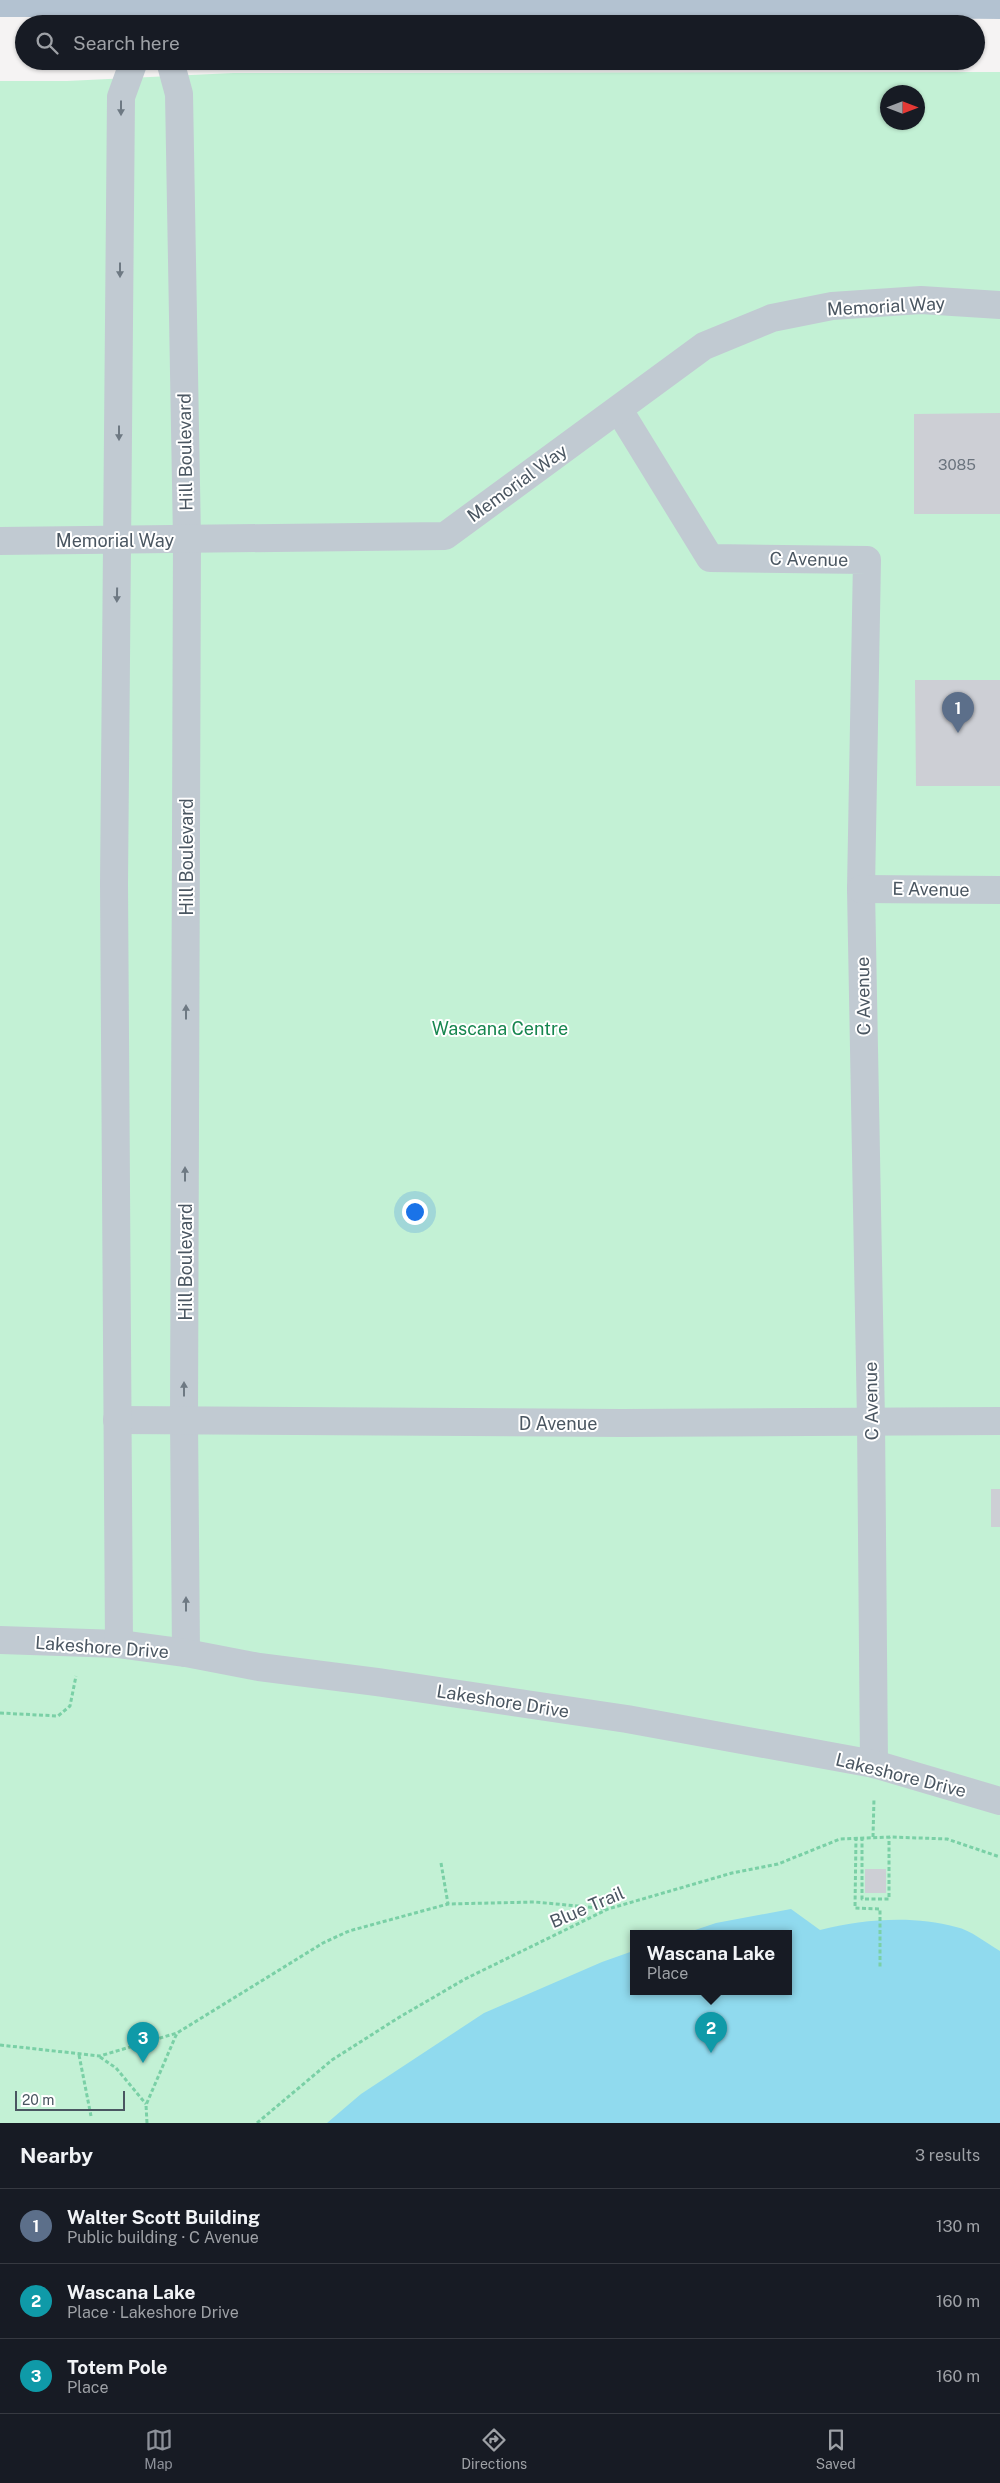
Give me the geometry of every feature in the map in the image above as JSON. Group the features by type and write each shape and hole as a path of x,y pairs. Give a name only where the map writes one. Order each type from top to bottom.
{"main road":[{"path":"0,3 143,15"},
{"path":"232,15 1000,5"}],"street":[{"path":"119,1644 114,884 121,97 131,70"},
{"name":"Hill Boulevard","path":"172,70 179,94 187,539 184,1419 186,1653"},
{"name":"Memorial Way","path":"0,541 444,536 619,410 704,346 772,318 832,306 921,300 1000,305"},
{"name":"C Avenue","path":"619,410 710,558 867,560 861,889 871,1421 874,1764"},
{"name":"E Avenue","path":"861,889 1000,890"},
{"name":"D Avenue","path":"117,1420 613,1423 1000,1421"},
{"name":"Lakeshore Drive","path":"0,1640 119,1644 186,1653 259,1667 377,1682 627,1719 874,1764 1000,1801"}],"path":[{"path":"0,1713 58,1716 70,1706 77,1673 78,1643"},
{"path":"856,1837 855,1908 880,1909 880,1968"},
{"path":"862,1837 862,1899 889,1899 889,1837"},
{"name":"Blue Trail","path":"257,2123 332,2060 398,2018 465,1979 608,1909 732,1872 778,1864 840,1838 948,1839 1000,1857"},
{"path":"442,1863 448,1904"},
{"path":"0,2045 100,2056 177,2033 323,1943 349,1931 448,1904 535,1902 608,1909"},
{"path":"147,2123 146,2105 177,2033"},
{"path":"79,2055 91,2116"},
{"path":"100,2056 116,2068 146,2105"}],"green space":[{"name":"Wascana Centre","path":"1000,72 1000,2123 0,2123 0,81 67,81 233,73"}],"water":[{"path":"791,1909 820,1930 871,1921 923,1921 940,1923 967,1931 1000,1951 1000,2123 327,2123 361,2094 484,2013 602,1962 630,1952 630,1995 792,1995 792,1930 695,1930 716,1923"}],"building":[{"path":"1000,413 1000,514 914,514 914,414"},
{"path":"915,680 1000,680 1000,786 916,786"},
{"path":"991,1489 1000,1489 1000,1527 991,1527"},
{"path":"865,1869 886,1869 886,1893 865,1893"}],"place":[{"name":"Walter Scott Building","path":"958,733"},
{"name":"Wascana Lake","path":"711,2053"},
{"name":"Totem Pole","path":"143,2063"}]}
